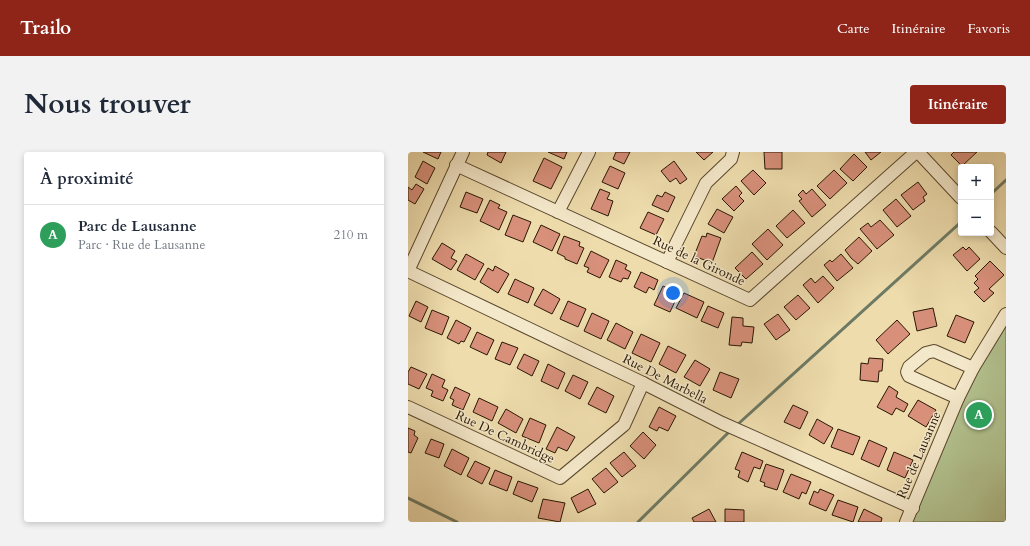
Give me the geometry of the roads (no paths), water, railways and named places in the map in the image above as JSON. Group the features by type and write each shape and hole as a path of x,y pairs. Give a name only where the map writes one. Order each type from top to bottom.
{"street":[{"path":"408,271 462,152"},
{"path":"558,212 589,152"},
{"path":"667,262 706,183 731,159 733,152"},
{"path":"917,152 958,195"},
{"name":"Rue de la Gironde","path":"456,165 750,300 917,152"},
{"path":"994,235 1006,248"},
{"name":"Rue De Marbella","path":"408,271 643,383 722,423 913,508"},
{"name":"Rue de Lausanne","path":"906,522 958,398 973,368 1006,314"},
{"path":"958,398 909,376 907,372 909,367 926,353 934,351 973,368"},
{"name":"Rue De Cambridge","path":"408,407 560,478 624,425 643,383"}],"waterway":[{"path":"994,191 1006,180"},
{"path":"737,425 958,225"},
{"path":"638,522 731,430"},
{"path":"408,498 457,522"}],"place":[{"name":"Parc de Lausanne","path":"979,415"}]}
